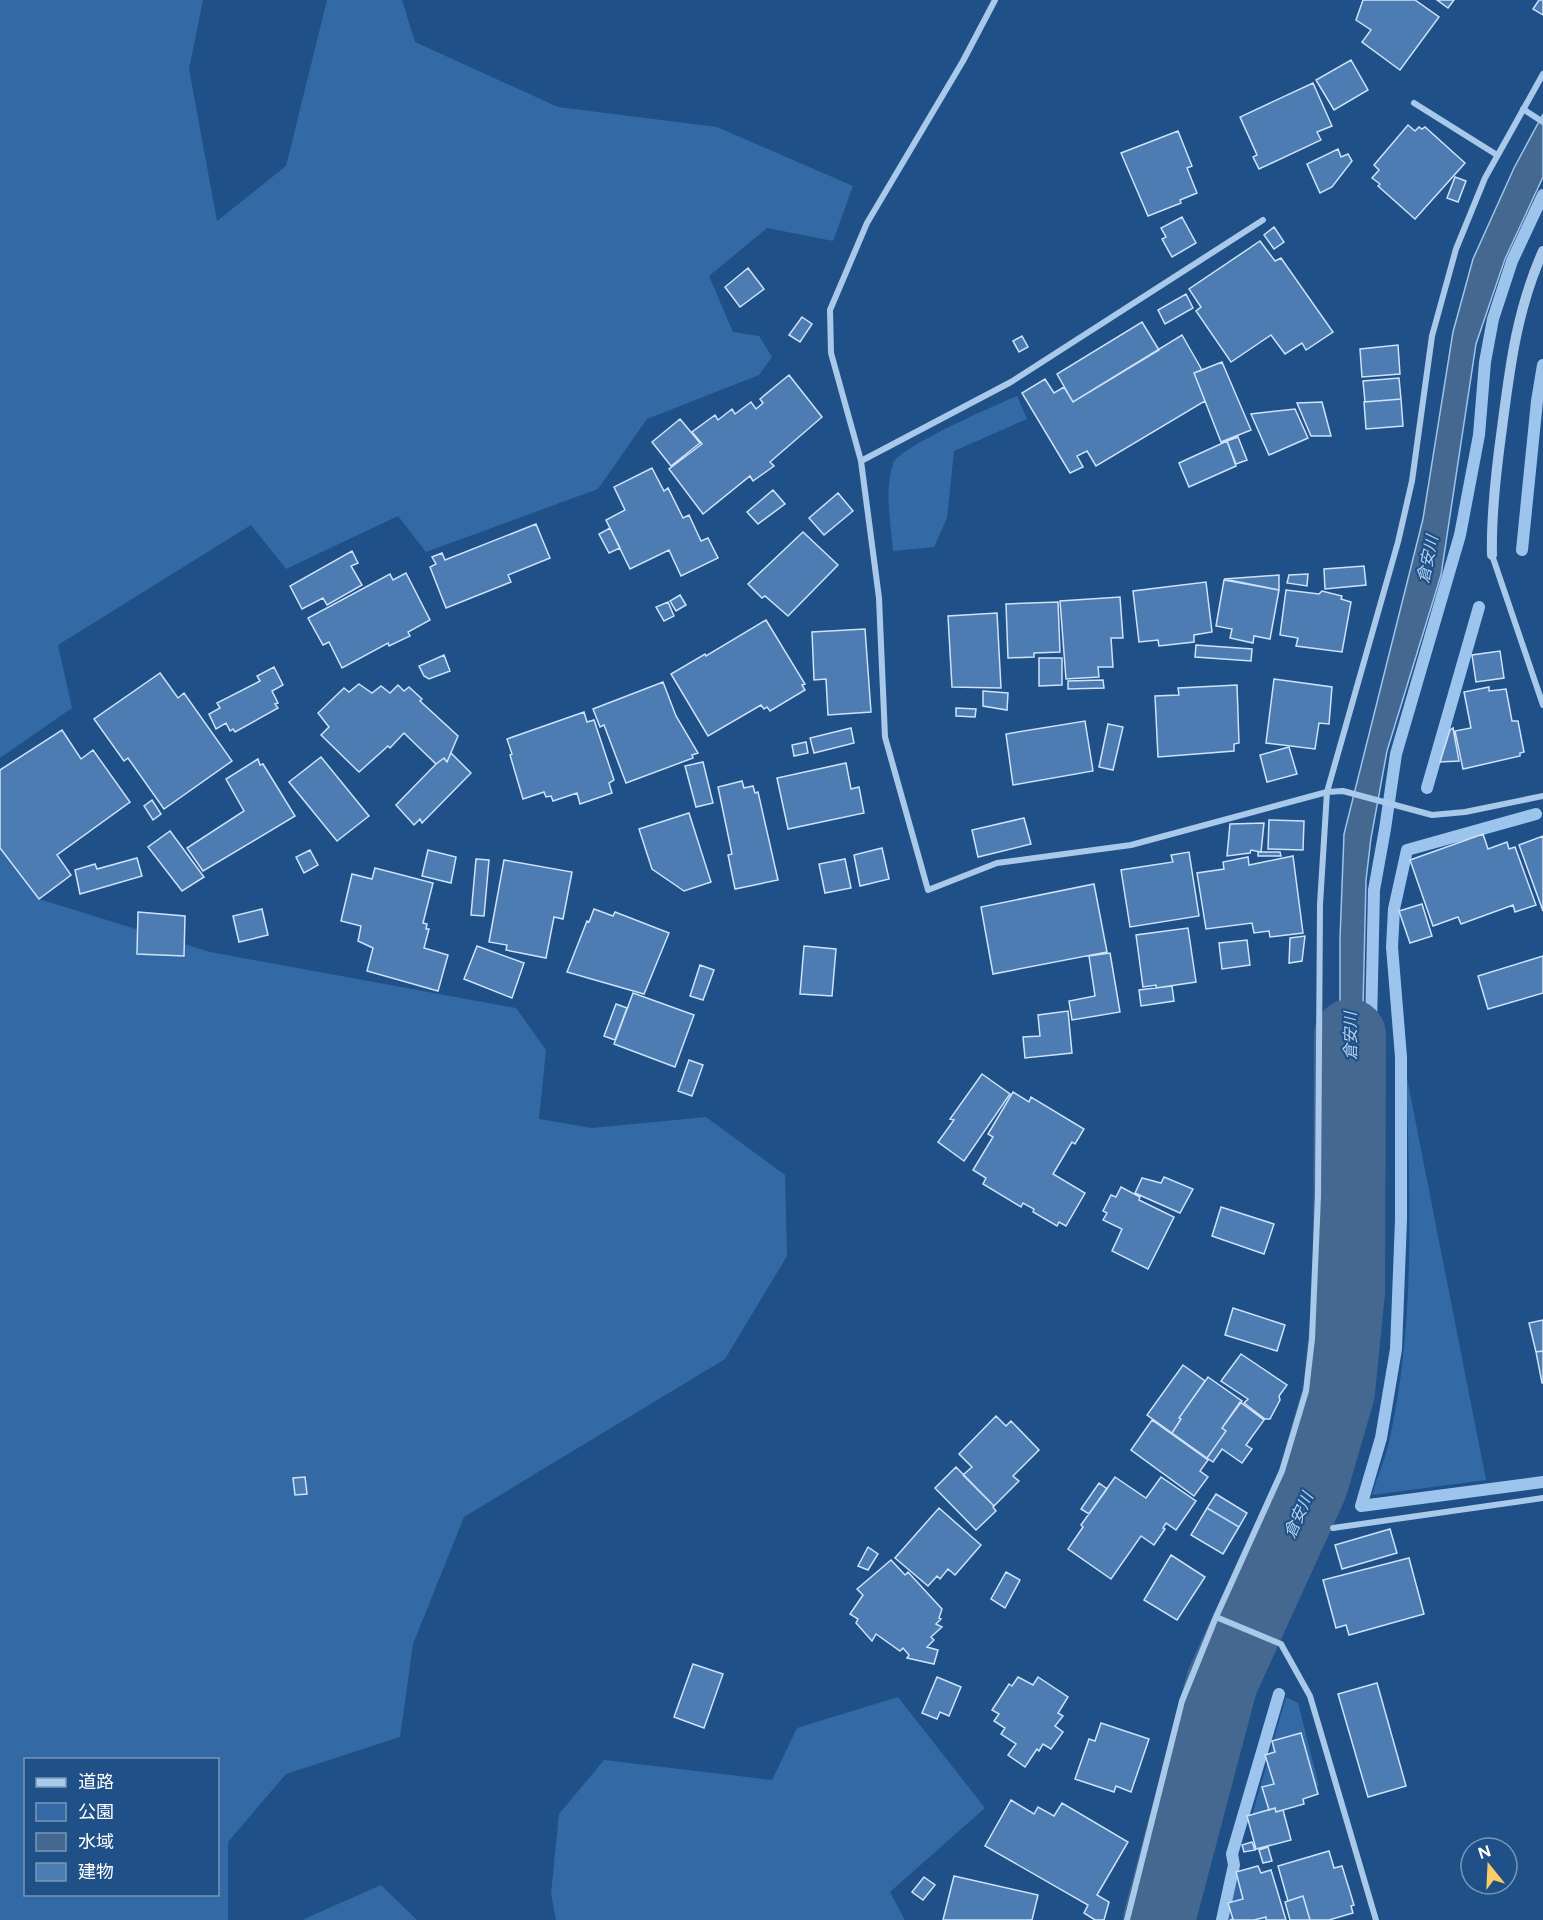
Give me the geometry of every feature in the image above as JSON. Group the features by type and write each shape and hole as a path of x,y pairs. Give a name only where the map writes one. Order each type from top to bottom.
{"street":[{"path":"995,0 963,61 867,223 830,310 831,353 861,461 879,598 885,737 928,890 997,863 1131,845 1328,792 1343,792 1432,815 1465,812 1543,796"},
{"path":"1127,1920 1182,1701 1216,1617 1282,1470 1306,1390 1312,1340 1318,1196 1320,904 1328,792 1398,542 1412,481 1432,336 1443,292 1456,249 1485,178 1543,74"},
{"path":"1414,103 1497,155"},
{"path":"1523,109 1543,122"},
{"path":"861,461 1011,382 1263,220"},
{"path":"1543,251 1522,304 1510,366 1491,522 1492,555 1543,705"},
{"path":"1333,1528 1543,1498"},
{"path":"1216,1617 1281,1644 1310,1696 1376,1920"}],"green space":[{"path":"0,0 203,0 189,69 217,221 286,166 327,0 402,0 415,42 558,107 717,127 853,186 833,241 767,228 709,276 733,332 759,336 772,357 759,375 647,419 598,489 426,552 398,516 286,569 251,525 58,645 72,708 0,758"},
{"path":"1017,396 1027,419 954,451 947,518 934,547 893,551 889,485 893,464 912,447 929,437"},
{"path":"0,843 39,899 210,952 516,1008 546,1050 539,1119 592,1128 706,1117 785,1175 787,1256 725,1359 464,1517 413,1644 400,1737 286,1774 228,1842 228,1920 0,1920"},
{"path":"1406,1073 1486,1480 1372,1495 1389,1442 1404,1351 1409,1258"},
{"path":"898,1697 985,1808 890,1892 905,1920 556,1920 551,1894 559,1814 604,1760 772,1780 797,1728"},
{"path":"1286,1697 1298,1703 1319,1786 1251,1819"},
{"path":"1238,1866 1267,1920 1225,1920"},
{"path":"381,1885 417,1920 302,1920"}],"water":[{"path":"1543,114 1543,177 1505,259 1476,344 1441,575 1387,751 1371,838 1366,880 1360,1135 1340,1134 1340,938 1344,834 1423,519 1453,332 1473,259 1514,168"}],"building":[{"path":"1363,0 1415,0 1439,17 1400,70 1362,42 1371,30 1356,20"},
{"path":"1437,0 1454,0 1448,8"},
{"path":"1539,0 1543,0 1543,15 1533,9"},
{"path":"1351,60 1368,90 1334,110 1316,80"},
{"path":"1313,83 1332,126 1317,132 1321,140 1259,169 1253,157 1257,155 1240,117"},
{"path":"1408,125 1415,131 1419,127 1422,129 1425,127 1465,163 1415,219 1372,178 1379,170 1374,165"},
{"path":"1178,131 1192,166 1187,168 1197,193 1180,200 1181,203 1148,216 1121,153"},
{"path":"1338,149 1341,157 1348,154 1352,161 1332,187 1320,193 1307,164"},
{"path":"1455,177 1466,181 1458,202 1447,198"},
{"path":"1182,217 1196,243 1172,257 1162,239 1166,237 1161,228"},
{"path":"1274,227 1284,242 1274,249 1264,235"},
{"path":"1260,241 1275,261 1281,258 1333,332 1306,350 1302,343 1285,354 1271,335 1231,362 1196,311 1201,307 1189,289"},
{"path":"748,268 764,289 740,307 725,287"},
{"path":"1186,294 1193,308 1165,324 1158,310"},
{"path":"802,317 812,324 800,342 789,335"},
{"path":"1142,322 1159,350 1073,402 1057,374"},
{"path":"1182,335 1202,370 1194,373 1205,401 1096,466 1087,451 1077,456 1083,467 1070,473 1022,393 1045,379 1054,393 1064,387 1073,402"},
{"path":"1022,336 1028,347 1019,352 1013,341"},
{"path":"1398,345 1400,374 1362,377 1360,349"},
{"path":"1222,362 1251,430 1221,442 1194,373"},
{"path":"789,375 822,417 770,462 774,466 753,481 750,476 703,514 669,469 702,444 692,432 715,415 718,420 732,409 735,414 751,402 756,409 763,403 760,399"},
{"path":"1399,378 1401,399 1365,402 1363,381"},
{"path":"1401,399 1403,426 1366,429 1364,402"},
{"path":"1322,402 1331,436 1311,436 1297,403"},
{"path":"1295,409 1308,438 1269,455 1251,414"},
{"path":"680,419 700,443 671,466 652,442"},
{"path":"1238,437 1247,460 1236,464 1227,441"},
{"path":"1227,441 1236,466 1189,487 1179,463"},
{"path":"652,468 664,491 668,488 683,518 689,515 701,541 708,538 718,558 681,576 669,550 630,569 606,520 625,510 614,487"},
{"path":"773,490 785,504 758,524 747,512"},
{"path":"838,493 853,511 824,535 809,518"},
{"path":"536,524 550,558 508,575 511,582 446,608 430,567 436,564 432,557 442,553 445,560"},
{"path":"610,528 620,548 609,553 599,534"},
{"path":"803,532 838,565 788,616 765,596 762,598 748,584"},
{"path":"352,551 358,563 351,566 362,585 327,605 323,598 302,609 290,586"},
{"path":"1364,566 1366,585 1325,589 1324,569"},
{"path":"406,573 430,620 408,632 410,636 389,646 388,643 342,668 329,642 323,645 308,618 390,574 393,580"},
{"path":"1308,574 1307,586 1287,583 1289,575"},
{"path":"1279,575 1279,590 1224,579"},
{"path":"1224,580 1279,590 1270,639 1254,636 1253,643 1230,638 1232,629 1216,626"},
{"path":"1206,582 1212,632 1194,635 1194,642 1159,646 1158,640 1139,642 1133,591"},
{"path":"1286,590 1319,594 1322,591 1342,596 1341,599 1351,602 1342,652 1296,646 1298,638 1280,635"},
{"path":"680,595 686,605 676,611 670,601"},
{"path":"1120,597 1123,638 1111,638 1113,667 1098,667 1099,677 1066,679 1060,601"},
{"path":"668,602 674,616 664,621 656,607"},
{"path":"1058,602 1060,652 1034,653 1034,657 1008,658 1006,604"},
{"path":"997,613 1001,688 952,687 948,616"},
{"path":"766,620 805,684 802,685 805,690 770,711 761,705 708,736 671,674"},
{"path":"865,629 871,712 828,715 826,679 814,680 812,632"},
{"path":"1196,645 1252,649 1251,661 1195,657"},
{"path":"1500,651 1504,678 1476,682 1472,655"},
{"path":"444,655 450,671 429,679 424,676 419,666"},
{"path":"1039,658 1062,658 1062,685 1039,686"},
{"path":"274,667 283,685 272,691 278,708 235,732 233,729 230,731 226,723 216,729 209,714 220,708 217,703 260,681 257,676"},
{"path":"160,673 178,698 184,693 232,761 164,809 128,758 124,761 94,719"},
{"path":"1274,679 1332,687 1329,724 1319,723 1315,749 1266,743"},
{"path":"1103,680 1104,688 1068,689 1068,681"},
{"path":"663,682 676,716 698,753 692,755 693,758 626,783 604,725 600,727 593,709"},
{"path":"359,684 372,693 381,686 390,693 398,685 404,691 409,687 422,699 420,701 458,736 447,762 444,758 436,764 404,733 390,748 388,746 359,772 321,735 329,727 318,713 344,688 349,692"},
{"path":"1237,685 1239,743 1234,744 1234,751 1158,757 1155,696 1179,695 1178,688"},
{"path":"1489,687 1489,691 1506,689 1512,721 1518,721 1524,752 1520,753 1520,756 1463,769 1455,731 1471,728 1464,692"},
{"path":"983,691 1008,693 1007,710 983,706"},
{"path":"956,708 976,709 975,717 956,716"},
{"path":"584,712 587,722 594,720 614,780 609,783 612,793 580,804 577,793 553,801 551,796 546,797 544,792 523,799 507,739"},
{"path":"1085,721 1093,771 1013,785 1006,734"},
{"path":"1108,724 1123,727 1113,770 1099,767"},
{"path":"851,728 854,743 814,753 810,738"},
{"path":"1453,728 1459,761 1440,762 1450,730"},
{"path":"62,730 81,759 93,750 130,802 57,855 71,875 39,899 0,848 0,770"},
{"path":"806,742 808,753 794,756 792,745"},
{"path":"1289,747 1297,774 1267,782 1260,755"},
{"path":"451,753 471,773 422,823 420,819 414,825 396,805 436,764 444,758 447,762"},
{"path":"321,757 369,816 337,841 289,782"},
{"path":"258,759 295,816 203,871 187,848 244,811 226,779"},
{"path":"703,762 713,803 696,807 685,766"},
{"path":"846,763 851,789 859,787 864,813 788,829 777,778"},
{"path":"742,781 744,788 753,786 755,793 758,792 778,880 735,889 728,855 732,854 718,787"},
{"path":"152,800 161,814 153,820 144,806"},
{"path":"689,813 711,882 684,891 652,869 639,829"},
{"path":"1024,818 1031,844 978,857 972,830"},
{"path":"1269,820 1304,821 1303,850 1268,849"},
{"path":"1264,823 1261,852 1251,850 1250,853 1227,856 1230,824"},
{"path":"170,831 204,877 182,891 148,847"},
{"path":"1483,834 1488,849 1507,842 1509,849 1515,847 1536,905 1515,912 1513,905 1461,924 1458,917 1433,926 1410,860"},
{"path":"1543,836 1543,911 1519,845"},
{"path":"882,848 889,879 860,886 854,855"},
{"path":"310,850 318,865 304,873 296,857"},
{"path":"428,850 456,857 451,883 422,876"},
{"path":"1189,852 1199,916 1130,927 1121,870 1173,862 1171,855"},
{"path":"1258,852 1280,852 1281,856 1258,856"},
{"path":"1293,856 1303,933 1270,937 1269,931 1254,933 1252,923 1206,929 1197,873 1224,869 1223,862 1248,857 1249,865"},
{"path":"137,858 142,876 80,894 75,870 95,864 97,869"},
{"path":"476,859 489,860 484,916 471,915"},
{"path":"845,859 851,888 825,893 819,864"},
{"path":"504,860 572,872 563,919 554,917 546,958 506,950 507,945 489,942"},
{"path":"375,868 433,883 423,923 427,924 426,929 429,929 424,948 448,955 438,991 367,971 373,948 358,941 361,926 341,921 352,874 372,879"},
{"path":"1094,884 1107,952 993,974 981,907"},
{"path":"1422,904 1432,936 1410,943 1399,911"},
{"path":"262,909 268,935 239,942 233,916"},
{"path":"594,909 613,916 615,912 669,933 644,994 567,972"},
{"path":"138,912 185,916 184,956 137,954"},
{"path":"1188,928 1196,982 1156,988 1156,985 1143,987 1136,935"},
{"path":"1305,936 1302,961 1289,963 1290,938"},
{"path":"1247,940 1250,965 1222,969 1219,943"},
{"path":"477,946 524,963 512,998 464,979"},
{"path":"804,946 836,949 832,996 800,994"},
{"path":"1110,953 1120,1012 1072,1020 1069,1001 1095,996 1089,956"},
{"path":"1543,956 1543,993 1488,1009 1478,976"},
{"path":"700,965 714,970 703,1000 690,996"},
{"path":"1172,986 1174,1001 1141,1006 1139,990"},
{"path":"633,993 694,1015 675,1067 614,1044"},
{"path":"616,1004 627,1008 615,1040 604,1036"},
{"path":"1068,1011 1072,1053 1025,1058 1023,1037 1040,1036 1038,1015"},
{"path":"689,1060 703,1065 692,1096 678,1091"},
{"path":"982,1074 1010,1094 964,1161 938,1142 954,1120 950,1119"},
{"path":"1013,1092 1029,1102 1031,1097 1084,1129 1075,1144 1072,1142 1053,1174 1085,1193 1066,1226 1059,1222 1057,1226 1033,1212 1034,1209 1023,1203 1021,1207 983,1184 986,1178 973,1170 993,1137 988,1134"},
{"path":"1164,1177 1193,1189 1180,1213 1135,1193 1142,1178 1161,1183"},
{"path":"1121,1187 1140,1197 1139,1200 1174,1217 1148,1269 1112,1251 1122,1229 1103,1220 1107,1213 1103,1211 1111,1195 1116,1197"},
{"path":"1221,1207 1274,1224 1264,1254 1212,1236"},
{"path":"1233,1308 1285,1325 1277,1351 1225,1335"},
{"path":"1543,1320 1543,1351 1536,1352 1529,1323"},
{"path":"1543,1351 1543,1383 1542,1383 1536,1352"},
{"path":"1241,1354 1287,1385 1279,1396 1280,1400 1270,1419 1265,1419 1244,1403 1248,1399 1221,1381"},
{"path":"1183,1365 1205,1381 1179,1418 1181,1419 1172,1433 1147,1415"},
{"path":"1208,1377 1242,1401 1222,1428 1226,1431 1207,1458 1172,1433 1181,1419 1179,1418"},
{"path":"1240,1402 1264,1420 1246,1445 1252,1449 1242,1463 1222,1449 1213,1462 1207,1458 1226,1431 1222,1428"},
{"path":"996,1416 1006,1426 1011,1421 1039,1450 1013,1476 1019,1481 994,1506 963,1475 972,1467 959,1454"},
{"path":"1152,1420 1208,1460 1200,1471 1208,1477 1194,1496 1131,1450"},
{"path":"956,1467 994,1506 996,1511 976,1530 935,1488"},
{"path":"305,1477 307,1494 295,1495 293,1478"},
{"path":"1115,1477 1146,1498 1161,1477 1196,1501 1176,1530 1166,1523 1163,1528 1165,1529 1154,1545 1141,1536 1111,1579 1068,1549 1083,1527 1081,1525"},
{"path":"1099,1483 1107,1489 1089,1514 1081,1509"},
{"path":"1216,1494 1247,1513 1239,1527 1207,1508"},
{"path":"939,1508 981,1545 955,1575 948,1569 940,1579 937,1576 928,1586 895,1558"},
{"path":"1207,1508 1239,1527 1223,1554 1191,1535"},
{"path":"1390,1529 1397,1553 1342,1569 1335,1545"},
{"path":"868,1547 878,1554 868,1570 858,1566"},
{"path":"1171,1555 1205,1577 1177,1620 1144,1600"},
{"path":"1409,1558 1424,1614 1349,1635 1346,1625 1336,1628 1323,1580"},
{"path":"891,1560 905,1575 908,1572 942,1609 939,1618 941,1619 936,1624 942,1627 931,1637 934,1640 927,1647 938,1650 934,1664 907,1658 909,1655 903,1648 900,1651 876,1634 872,1641 856,1623 858,1619 850,1614 863,1595 857,1589"},
{"path":"1006,1572 1020,1580 1005,1608 991,1599"},
{"path":"693,1664 723,1674 704,1728 674,1717"},
{"path":"937,1677 961,1687 949,1716 940,1712 937,1719 922,1713"},
{"path":"1018,1677 1033,1685 1038,1677 1068,1697 1058,1713 1063,1716 1055,1726 1063,1732 1051,1749 1043,1744 1039,1751 1037,1749 1025,1767 1008,1755 1016,1744 1001,1734 1005,1728 994,1721 999,1714 992,1710 1009,1684 1012,1686"},
{"path":"1377,1683 1406,1786 1368,1797 1338,1694"},
{"path":"1101,1723 1149,1739 1131,1792 1116,1786 1114,1792 1075,1779 1089,1739 1095,1741"},
{"path":"1301,1733 1318,1794 1303,1799 1304,1804 1276,1812 1275,1808 1269,1810 1262,1787 1274,1784 1265,1755 1275,1752 1272,1741"},
{"path":"1011,1800 1034,1814 1038,1807 1054,1816 1062,1803 1128,1842 1097,1895 1109,1902 1104,1920 1095,1920 1084,1913 1088,1905 985,1846"},
{"path":"1275,1808 1276,1812 1283,1810 1291,1840 1256,1849 1247,1816"},
{"path":"1252,1842 1255,1850 1244,1852 1242,1845"},
{"path":"1268,1847 1272,1861 1263,1863 1259,1850"},
{"path":"1329,1851 1334,1868 1342,1866 1354,1905 1351,1906 1353,1913 1329,1920 1310,1920 1303,1896 1288,1901 1278,1866"},
{"path":"1258,1866 1261,1873 1271,1870 1286,1920 1266,1920 1266,1917 1254,1920 1230,1920 1233,1919 1228,1903 1243,1899 1236,1872"},
{"path":"954,1876 1038,1895 1032,1920 943,1920"},
{"path":"924,1877 935,1885 923,1900 912,1892"},
{"path":"1303,1896 1310,1920 1290,1920 1285,1902"}],"waterway":[{"path":"1185,1920 1237,1704 1251,1662 1286,1584 1328,1501 1351,1433 1367,1338 1374,890 1396,754 1460,535 1479,435 1485,362 1493,319 1512,261 1543,195"},
{"path":"1522,550 1537,401 1543,365"},
{"path":"1427,788 1479,607"},
{"path":"1536,814 1407,850 1394,909 1392,947 1401,1057 1401,1220 1396,1349 1381,1438 1361,1506 1543,1482"},
{"name":"倉安川","path":"1159,1920 1222,1682 1312,1485 1339,1392 1349,1292 1350,1035"},
{"path":"1222,1920 1234,1865 1232,1854 1279,1694"}]}
